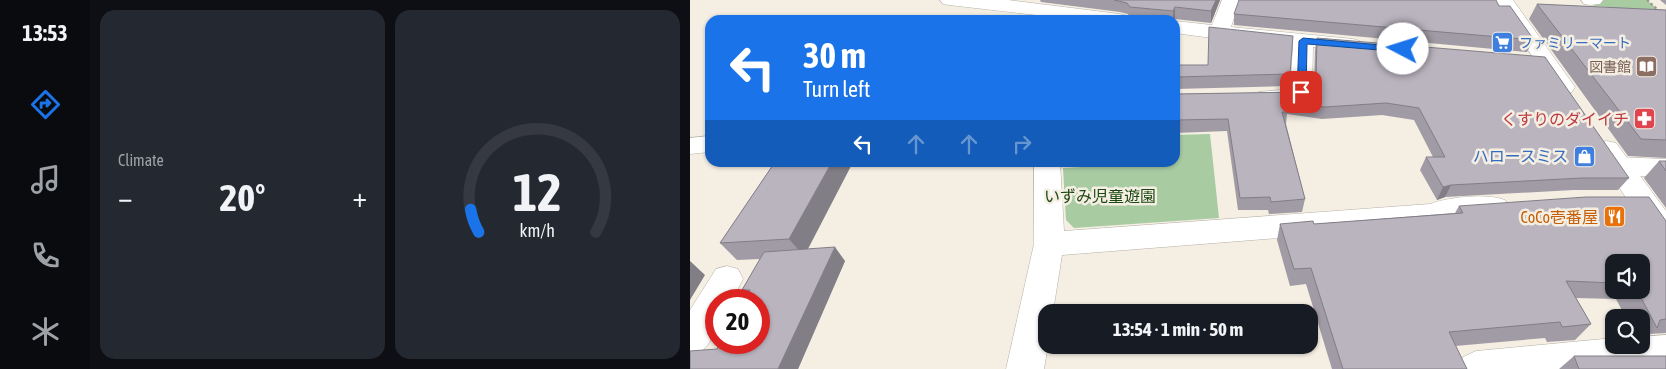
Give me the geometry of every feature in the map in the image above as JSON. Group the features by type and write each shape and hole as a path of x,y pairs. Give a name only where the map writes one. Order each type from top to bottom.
{"street":[{"path":"949,0 1039,4 1072,15"},
{"path":"1219,32 1230,0"},
{"path":"1504,0 1575,102"},
{"path":"1180,28 1374,47"},
{"path":"1244,97 1300,95 1303,41"},
{"path":"1518,59 1547,62"},
{"path":"1597,134 1666,234"},
{"path":"690,146 705,144"},
{"path":"1619,166 1666,168"},
{"path":"1024,369 1049,244 1047,167"},
{"path":"1608,202 1644,202"},
{"path":"1049,244 1431,215 1445,210 1524,205"},
{"path":"690,341 727,279"},
{"path":"1476,369 1597,356 1666,352"}],"path":[{"path":"1647,0 1666,17"}],"green space":[{"path":"1580,0 1647,0 1666,17 1615,15 1608,7 1595,6"},
{"name":"いずみ児童遊園","path":"1210,134 1219,218 1074,228 1066,220 1063,168 1180,167 1180,135"}],"building":[{"path":"1114,0 1216,0 1211,11 1175,7 1173,11 1130,7 1127,3"},
{"path":"1239,0 1496,0 1499,6 1510,6 1534,40 1234,14"},
{"path":"1537,4 1666,10 1666,140 1641,139"},
{"path":"1209,27 1293,36 1290,74 1180,77 1180,65 1208,65"},
{"path":"1317,38 1545,57 1629,178 1582,178 1443,187 1426,157 1445,157 1419,108 1386,103 1325,107 1285,102 1288,112 1282,112 1305,199 1271,202 1270,197 1240,198 1228,119 1180,120 1180,94 1302,92 1311,90 1316,80"},
{"path":"1659,161 1666,161 1666,171"},
{"path":"772,167 829,167 789,239 720,243"},
{"path":"1586,197 1649,197 1666,221 1666,319 1660,320 1657,328 1650,315 1650,309 1647,309 1642,299 1650,299 1650,254 1605,254 1605,283 1566,281 1591,324 1562,327 1560,322 1449,332 1467,369 1343,369 1311,268 1294,269 1280,224 1313,221 1314,224 1463,213 1459,206"},
{"path":"835,247 778,369 690,369 690,351 705,350 705,354 770,354 770,289 743,289 764,252"},
{"path":"1574,356 1666,356 1666,369 1579,369"}],"place":[{"name":"ファミリーマート","path":"1503,43"},
{"name":"図書館","path":"1647,67"},
{"name":"くすりのダイイチ","path":"1645,119"},
{"name":"ハロースミス","path":"1584,156"},
{"name":"CoCo壱番屋","path":"1614,217"}],"route":[{"path":"1301,92 1303,41 1403,49"}]}
